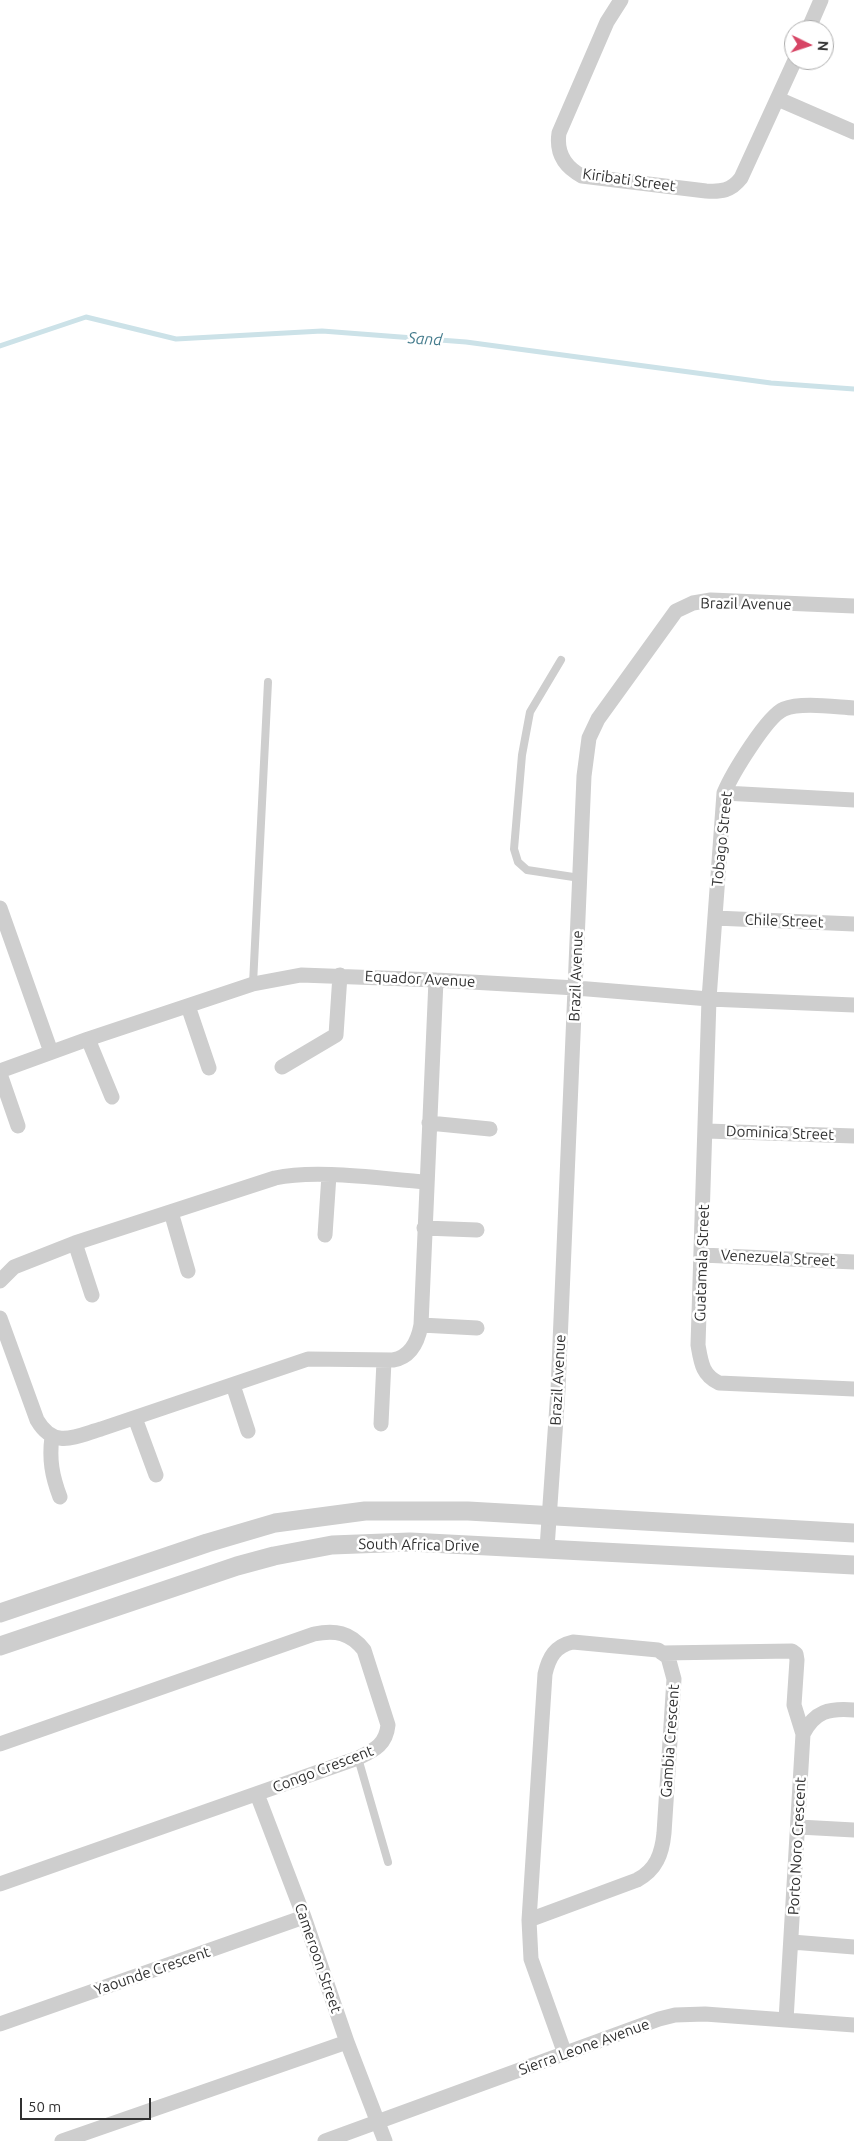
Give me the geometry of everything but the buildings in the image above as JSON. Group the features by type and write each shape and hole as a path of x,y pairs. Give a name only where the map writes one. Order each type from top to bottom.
{"street":[{"name":"Kiribati Street","path":"621,0 607,22 559,133 558,148 562,159 577,173 603,179 706,191 728,189 741,178 791,70"},
{"path":"812,20 821,0"},
{"path":"778,99 854,132"},
{"name":"Brazil Avenue","path":"547,1548 558,1380 584,776 589,738 598,718 676,611 693,603 711,600 854,606"},
{"name":"Tobago Street","path":"709,999 724,793 732,774 774,715 785,708 798,706 854,708"},
{"path":"724,793 854,800"},
{"path":"0,908 3,926 51,1052"},
{"name":"Chile Street","path":"714,918 854,924"},
{"name":"Equador Avenue","path":"0,1073 51,1052 253,984 301,975 436,980 576,988 709,999 854,1005"},
{"path":"282,1067 336,1035 340,975"},
{"path":"0,1318 35,1414 41,1427 52,1437 64,1438 83,1435 308,1359 384,1361 399,1359 408,1353 415,1345 421,1325 436,980"},
{"name":"Guatamala Street","path":"709,999 707,1130 698,1345 704,1372 712,1380 726,1384 854,1389"},
{"path":"188,1006 210,1068"},
{"path":"88,1039 112,1097"},
{"path":"0,1073 18,1126"},
{"path":"429,1123 490,1129"},
{"name":"Dominica Street","path":"707,1130 854,1136"},
{"path":"0,1281 14,1266 74,1243 275,1178 294,1175 329,1175 426,1182"},
{"path":"325,1235 329,1175"},
{"path":"171,1212 188,1271"},
{"path":"424,1228 477,1230"},
{"path":"74,1243 92,1295"},
{"name":"Venezuela Street","path":"702,1255 854,1262"},
{"path":"421,1325 476,1328"},
{"path":"381,1424 384,1361"},
{"path":"232,1385 248,1431"},
{"path":"135,1418 156,1475"},
{"path":"52,1437 50,1463 60,1497"},
{"path":"0,1613 251,1529 301,1518 364,1511 468,1511 854,1533"},
{"name":"South Africa Drive","path":"0,1646 237,1566 293,1552 332,1545 410,1542 854,1565"},
{"name":"Congo Crescent","path":"0,1744 314,1634 333,1631 348,1634 364,1650 387,1718 387,1732 384,1741 376,1750 358,1758 0,1884"},
{"path":"564,2054 531,1959 529,1920 545,1674 551,1656 561,1646 573,1642 652,1648 662,1652"},
{"name":"Porto Noro Crescent","path":"662,1652 792,1651 796,1654 794,1705 803,1734 799,1827 786,2020"},
{"name":"Gambia Crescent","path":"529,1920 637,1880 643,1877 659,1858 664,1833 674,1690 672,1663 662,1652"},
{"path":"803,1734 808,1725 817,1716 829,1710 854,1710"},
{"name":"Cameroon Street","path":"257,1794 304,1917 347,2042 385,2141"},
{"path":"799,1827 854,1830"},
{"name":"Yaounde Crescent","path":"0,2024 304,1917"},
{"path":"792,1942 854,1946"},
{"name":"Sierra Leone Avenue","path":"325,2141 675,2015 705,2014 854,2025"},
{"path":"62,2141 347,2042"}],"lane":[{"path":"560,660 530,712 522,755 514,850 518,862 527,870 580,878"},
{"path":"253,984 268,682"},
{"path":"358,1758 388,1862"}],"waterway":[{"name":"Sand","path":"0,346 86,317 176,339 322,331 466,342 771,383 854,389"}]}
